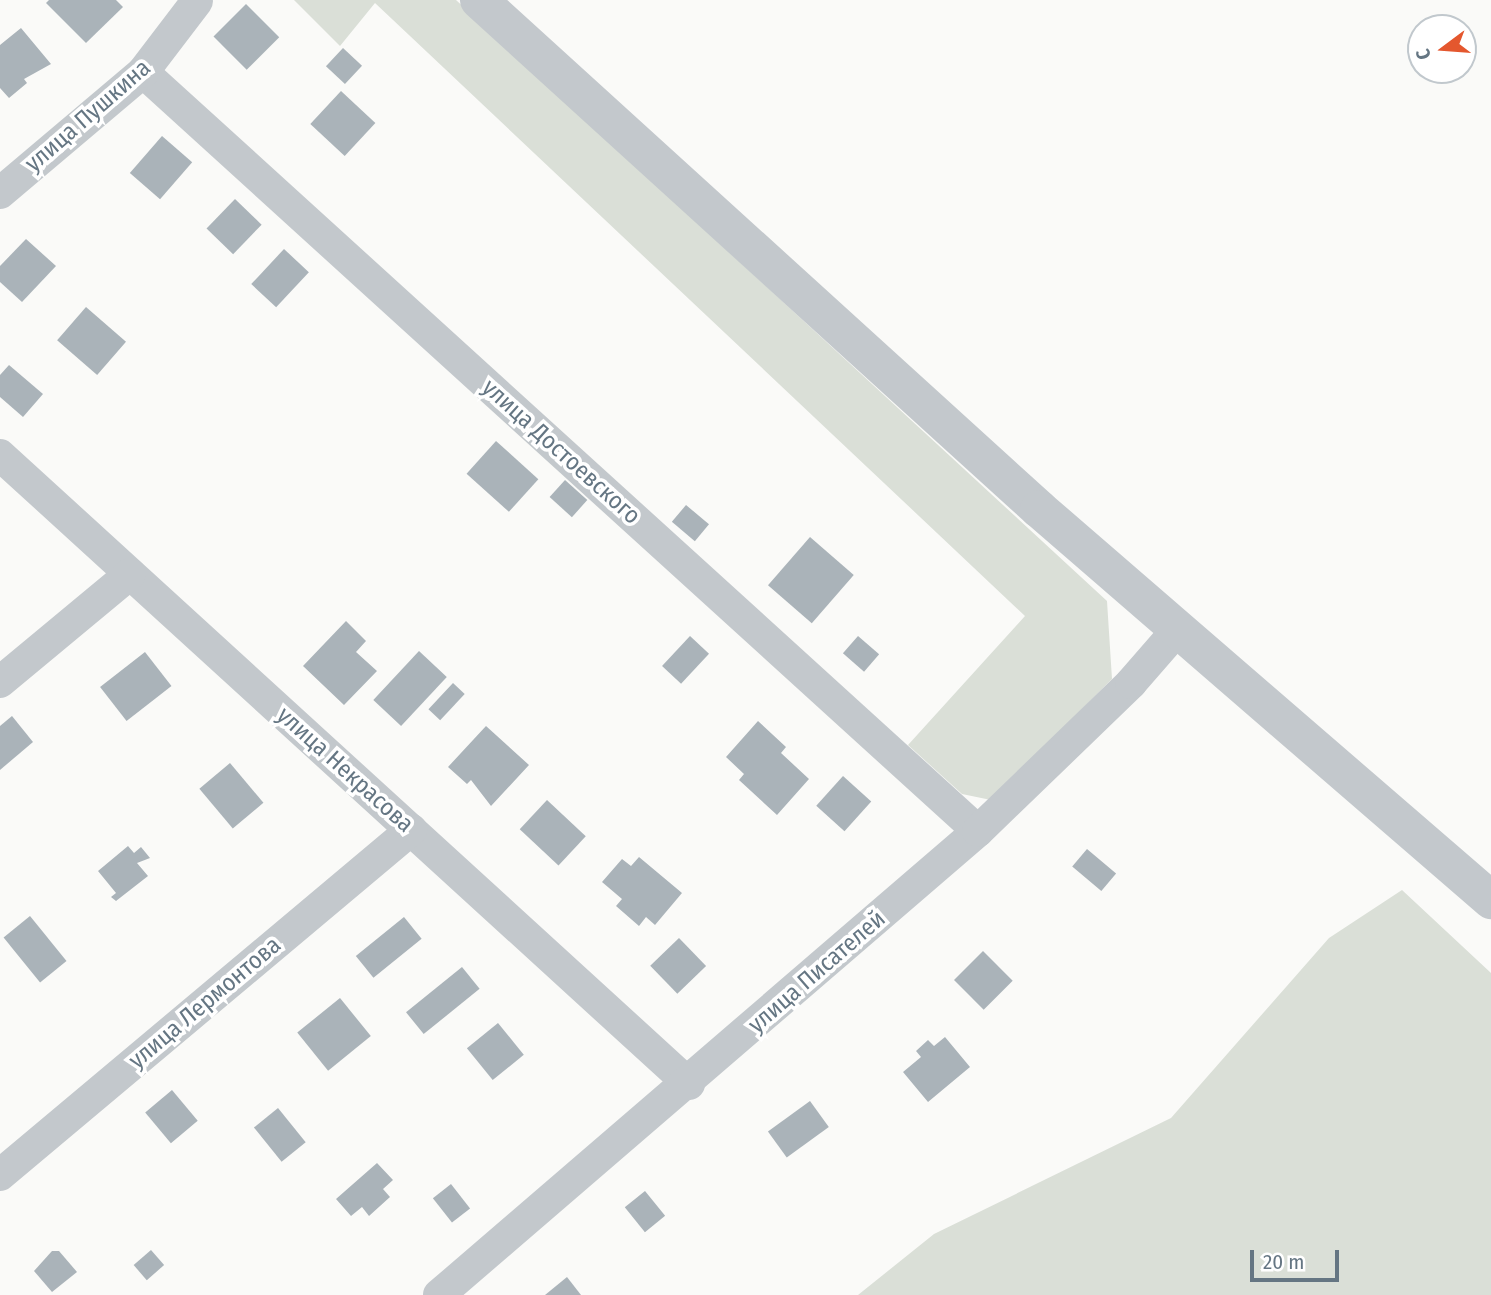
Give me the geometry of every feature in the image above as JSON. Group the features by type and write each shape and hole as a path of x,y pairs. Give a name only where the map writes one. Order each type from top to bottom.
{"street":[{"path":"480,0 1028,500 1491,900"},
{"name":"улица Пушкина","path":"0,192 143,72 197,1"},
{"name":"улица Достоевского","path":"143,72 978,831"},
{"name":"улица Некрасова","path":"0,455 689,1084"},
{"path":"0,682 130,574"},
{"name":"улица Писателей","path":"439,1295 689,1084 978,831 1132,683 1178,629"},
{"name":"улица Лермонтова","path":"0,1175 411,830"}],"shaded area":[{"path":"294,0 456,0 1107,601 1112,679 991,800 962,794 908,745 1025,616 375,3 340,46"},
{"path":"1402,890 1491,973 1491,1295 858,1295 934,1234 1171,1118 1329,938"}],"building":[{"path":"49,0 116,0 123,7 86,43 46,3"},
{"path":"246,4 279,37 247,70 213,37"},
{"path":"21,28 51,64 24,79 27,83 9,98 0,88 0,45"},
{"path":"343,48 362,66 345,84 326,66"},
{"path":"341,91 375,123 345,156 310,124"},
{"path":"162,136 192,162 160,199 130,173"},
{"path":"235,199 262,225 233,254 207,228"},
{"path":"26,239 56,266 22,302 0,282 0,266"},
{"path":"284,249 309,272 276,307 251,284"},
{"path":"86,307 126,342 97,375 57,340"},
{"path":"9,365 43,394 23,417 0,397 0,375"},
{"path":"496,441 538,479 509,512 467,474"},
{"path":"565,480 587,500 572,517 550,497"},
{"path":"686,505 709,524 695,541 672,522"},
{"path":"810,537 854,575 812,623 768,585"},
{"path":"346,621 366,641 356,652 377,671 344,705 303,666"},
{"path":"690,636 709,654 681,684 662,666"},
{"path":"858,636 879,654 864,672 843,653"},
{"path":"419,651 447,677 401,726 373,700"},
{"path":"145,652 171,686 127,721 100,687"},
{"path":"453,683 465,694 440,720 428,709"},
{"path":"12,716 33,742 0,770 0,726"},
{"path":"758,721 786,747 781,753 809,779 777,815 739,780 744,774 726,757"},
{"path":"486,726 529,765 491,806 471,780 467,784 448,767"},
{"path":"230,763 263,803 233,829 199,789"},
{"path":"843,776 871,801 844,831 816,806"},
{"path":"547,800 586,836 558,865 520,829"},
{"path":"128,846 134,853 141,847 150,858 137,863 148,876 116,901 111,897 116,893 98,871"},
{"path":"1087,849 1116,873 1101,891 1072,867"},
{"path":"639,857 682,893 655,925 646,917 639,926 616,906 622,899 602,882 622,859 631,866"},
{"path":"30,916 67,961 40,982 4,937"},
{"path":"404,917 422,939 373,978 356,956"},
{"path":"679,938 706,966 677,994 650,966"},
{"path":"983,951 1013,981 984,1010 954,980"},
{"path":"462,967 480,989 424,1034 406,1012"},
{"path":"340,998 371,1036 328,1071 297,1033"},
{"path":"498,1023 524,1055 493,1080 467,1048"},
{"path":"945,1037 970,1067 928,1102 903,1072 921,1057 916,1051 928,1040 934,1046"},
{"path":"172,1090 198,1121 171,1143 145,1112"},
{"path":"810,1101 829,1127 787,1157 768,1132"},
{"path":"278,1108 306,1142 282,1162 254,1128"},
{"path":"377,1163 393,1180 383,1189 390,1197 369,1216 362,1207 351,1216 336,1199"},
{"path":"451,1184 470,1208 452,1223 433,1198"},
{"path":"645,1191 665,1216 645,1232 625,1207"},
{"path":"151,1250 164,1265 147,1280 134,1265"},
{"path":"52,1251 59,1251 77,1272 52,1292 34,1271"},
{"path":"567,1277 581,1295 545,1295"}]}
